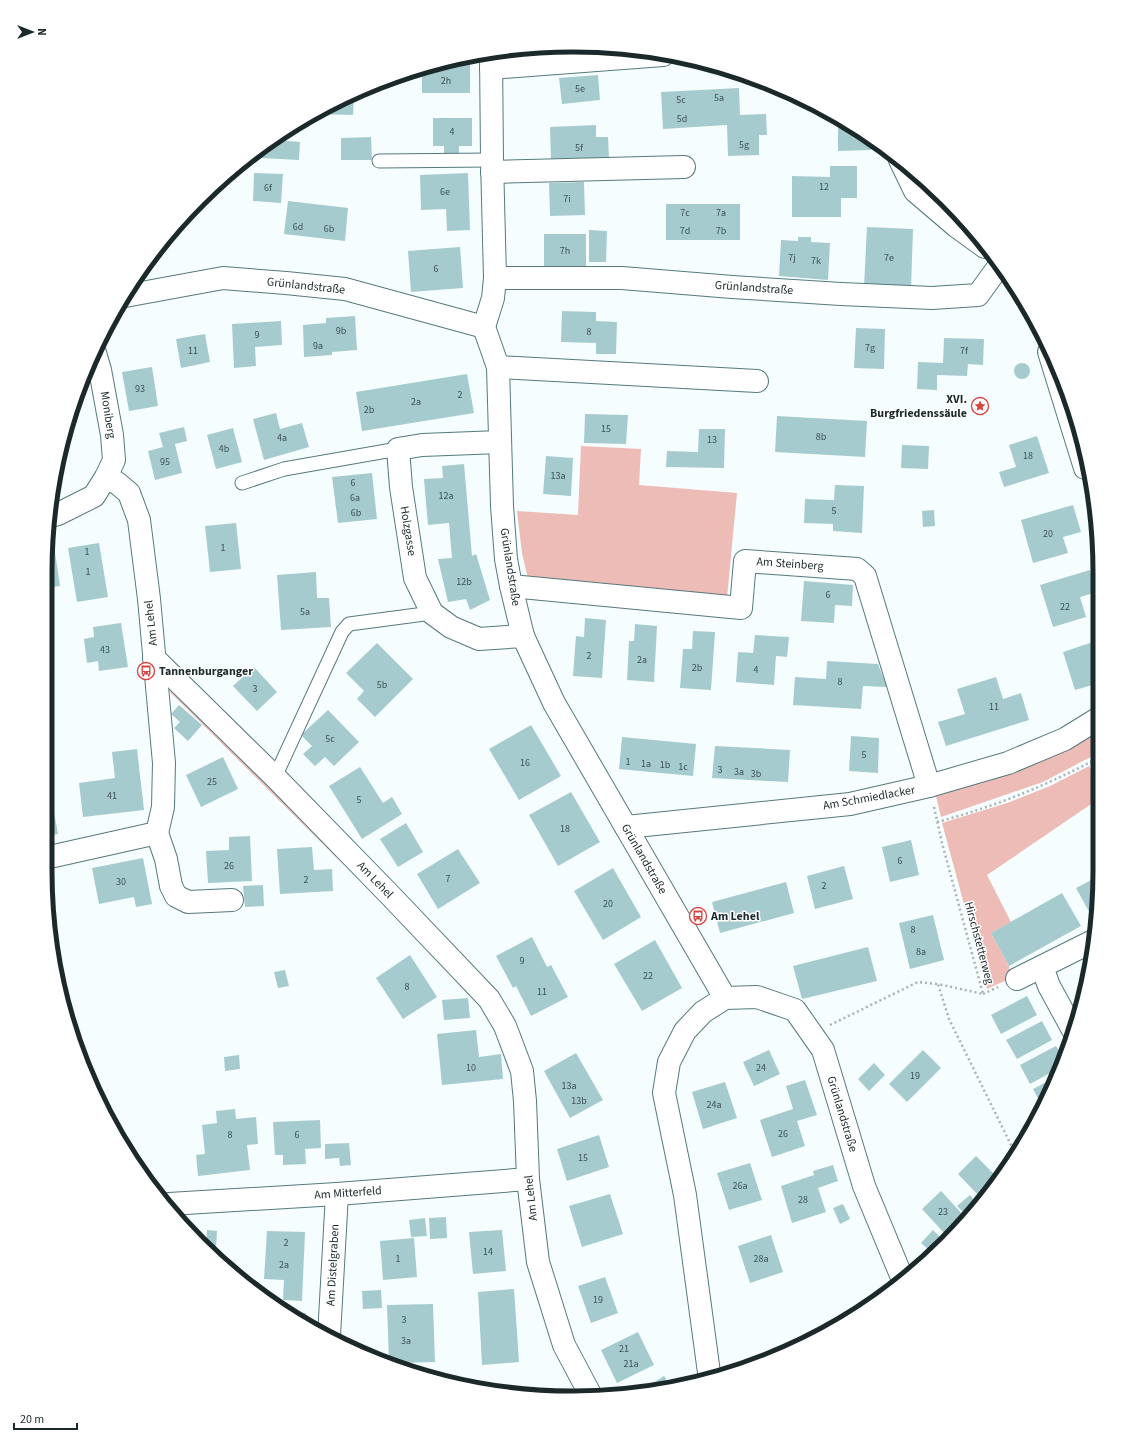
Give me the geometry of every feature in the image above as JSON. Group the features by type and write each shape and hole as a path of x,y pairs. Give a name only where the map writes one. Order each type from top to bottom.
{"street":[{"path":"484,327 493,298 495,278 491,60 637,56"},
{"path":"492,166 684,167"},
{"path":"907,174 915,191 969,235"},
{"name":"Grünlandstraße","path":"495,278 622,278 732,287 932,298 978,295 996,271"},
{"name":"Grünlandstraße","path":"133,295 223,278 286,282 345,289 484,327 498,367 502,506 506,559 511,586 524,636 554,703 725,998 757,997 794,1010 823,1050 864,1186 901,1274"},
{"name":"Moniberg","path":"55,515 94,496 106,477 114,460 109,420 97,361"},
{"path":"498,367 757,381"},
{"path":"398,449 422,445 500,442"},
{"name":"Holzgasse","path":"398,449 401,486 415,578 432,613 451,627 479,639 524,636"},
{"name":"Am Lehel","path":"106,477 117,483 129,493 139,520 154,658 275,777 389,894 489,999 505,1026 522,1071 525,1101 528,1179 538,1262 564,1345 588,1391"},
{"name":"Am Steinberg","path":"511,586 741,608 746,561 857,569 865,576 929,786"},
{"path":"154,658 164,763 163,807 157,833 166,859 171,886 176,896 188,902 232,900"},
{"name":"Am Schmiedlacker","path":"626,827 850,804 929,786 1008,763 1064,739 1093,722"},
{"path":"52,856 157,833"},
{"path":"1017,979 1088,944"},
{"path":"1042,967 1049,986 1069,1023"},
{"path":"709,1372 685,1195 664,1093 669,1062 685,1031 703,1012 725,998"},
{"name":"Am Mitterfeld","path":"173,1204 337,1194 528,1179"},
{"name":"Am Distelgraben","path":"329,1330 337,1194"}],"lane":[{"path":"379,161 492,166"},
{"path":"242,483 284,469 398,449"},
{"path":"275,777 342,632 349,624 432,613"}],"path":[{"path":"937,822 1027,792 1091,762 1093,766"},
{"name":"Hirschstetterweg","path":"929,786 942,843 984,994 938,984"},
{"path":"812,1034 918,982 938,984 949,1019 1013,1148"}],"shaded area":[{"path":"581,446 641,449 639,485 737,493 727,598 528,579 522,553 517,511 578,515"},
{"path":"173,690 353,865 344,865 170,692"},
{"path":"1093,731 1093,756 1043,782 941,817 936,796 1003,775"},
{"path":"1089,766 1093,773 1093,803 987,875 1011,922 991,933 1009,966 1011,978 987,989 942,823 1007,803 1050,786"}],"building":[{"path":"600,53 600,54 531,61 530,54"},
{"path":"470,62 470,93 422,93 422,75"},
{"path":"598,75 600,100 562,104 559,78"},
{"path":"739,88 740,115 766,114 767,135 759,135 759,155 728,156 727,125 663,129 661,92"},
{"path":"354,101 353,115 326,114"},
{"path":"433,118 472,118 472,146 459,146 459,156 444,156 444,146 433,146"},
{"path":"596,125 596,137 608,137 609,158 551,161 550,127"},
{"path":"838,125 871,147 871,150 838,151"},
{"path":"371,137 372,160 341,160 341,138"},
{"path":"282,141 300,142 299,160 261,158 261,156"},
{"path":"830,166 857,166 857,198 841,198 841,217 792,217 792,176 830,177"},
{"path":"254,173 283,174 281,203 253,201"},
{"path":"468,173 470,230 447,231 446,209 421,210 420,175"},
{"path":"584,182 585,215 550,216 549,183"},
{"path":"288,201 348,208 345,241 284,234"},
{"path":"666,204 740,204 740,240 666,240"},
{"path":"867,227 913,229 911,289 864,287"},
{"path":"589,230 607,231 606,262 589,262"},
{"path":"544,234 586,234 586,268 544,268"},
{"path":"798,237 811,237 811,242 830,243 828,280 779,276 781,240 798,241"},
{"path":"460,247 463,288 411,292 408,251"},
{"path":"562,311 596,312 596,321 617,322 616,354 596,354 596,343 561,342"},
{"path":"355,316 357,350 332,352 332,355 304,357 303,325 326,323 326,318"},
{"path":"281,321 282,345 255,347 256,366 234,368 232,324"},
{"path":"856,328 885,329 884,369 854,368"},
{"path":"205,334 210,362 181,368 176,339"},
{"path":"944,338 984,339 983,365 968,364 967,376 937,375 937,390 917,389 918,362 943,363"},
{"path":"1019,363 1025,363 1030,368 1028,377 1025,379 1019,379 1014,374 1014,368"},
{"path":"152,367 158,406 129,411 122,372"},
{"path":"467,374 474,413 362,431 356,392"},
{"path":"276,413 280,429 302,423 309,447 264,460 253,419"},
{"path":"585,414 628,415 626,444 584,443"},
{"path":"777,416 867,421 865,457 775,452"},
{"path":"184,427 187,441 175,444 182,473 155,480 148,451 163,447 159,433"},
{"path":"233,428 242,462 216,469 207,435"},
{"path":"699,429 725,429 724,468 666,467 667,451 698,452"},
{"path":"1037,436 1049,473 1004,487 999,472 1016,467 1009,445"},
{"path":"902,445 929,446 928,469 901,468"},
{"path":"546,456 573,458 571,496 543,494"},
{"path":"464,464 472,556 476,554 490,600 470,610 466,599 448,602 438,559 452,558 449,523 428,525 424,479 443,478 442,466"},
{"path":"372,473 377,519 338,523 332,477"},
{"path":"835,485 864,486 862,533 833,531 833,524 804,523 805,499 834,500"},
{"path":"1073,505 1081,532 1063,537 1068,553 1033,563 1021,520"},
{"path":"934,510 935,526 923,527 922,511"},
{"path":"236,523 241,569 210,572 205,526"},
{"path":"99,543 108,597 77,602 68,548"},
{"path":"54,545 60,586 52,587 52,572"},
{"path":"1090,570 1093,579 1093,593 1080,597 1086,617 1053,627 1040,585"},
{"path":"316,572 317,598 329,598 331,627 281,630 277,575"},
{"path":"804,581 853,585 852,606 835,605 834,623 801,621"},
{"path":"585,618 606,620 602,678 573,676 576,636 584,637"},
{"path":"121,623 128,667 99,671 98,661 87,663 84,639 94,637 93,627"},
{"path":"635,624 657,626 654,682 627,680 629,641 634,641"},
{"path":"693,631 715,632 711,690 680,688 683,649 692,649"},
{"path":"755,635 789,637 787,657 776,656 774,685 736,682 738,652 753,653"},
{"path":"1093,642 1093,685 1075,690 1063,652"},
{"path":"377,643 413,679 375,717 357,699 364,691 346,673"},
{"path":"827,661 878,664 887,687 863,686 861,709 793,705 795,677 826,679"},
{"path":"254,667 277,692 257,711 233,686"},
{"path":"996,677 1003,699 1021,693 1029,720 946,746 938,722 965,714 957,689"},
{"path":"179,705 202,725 188,741 174,728 180,722 171,714"},
{"path":"328,710 359,742 334,766 325,757 315,766 303,754 312,746 301,735"},
{"path":"531,725 561,776 519,800 489,749"},
{"path":"851,736 879,738 878,773 849,771"},
{"path":"622,737 696,744 693,776 619,769"},
{"path":"715,746 790,750 788,782 712,778"},
{"path":"137,749 144,810 83,817 79,783 115,778 112,752"},
{"path":"223,757 238,789 201,807 186,775"},
{"path":"360,767 383,803 392,797 402,814 362,839 329,786"},
{"path":"571,792 600,842 558,866 529,815"},
{"path":"52,801 58,834 52,835"},
{"path":"406,823 423,852 398,867 380,839"},
{"path":"250,836 252,881 208,883 206,851 229,850 229,837"},
{"path":"911,840 919,875 890,882 882,847"},
{"path":"312,847 314,870 332,869 333,891 280,894 277,849"},
{"path":"458,849 480,883 438,909 417,874"},
{"path":"143,858 152,904 136,907 134,897 99,904 92,868"},
{"path":"844,866 853,899 815,909 807,876"},
{"path":"613,868 641,917 603,940 574,891"},
{"path":"1093,879 1091,915 1076,888"},
{"path":"786,882 794,913 720,933 712,902"},
{"path":"263,885 264,906 245,907 243,886"},
{"path":"1062,893 1081,926 1009,966 991,933"},
{"path":"933,915 944,960 910,969 899,923"},
{"path":"532,937 547,967 551,965 568,997 531,1016 516,986 513,988 496,956"},
{"path":"655,940 682,988 642,1011 614,964"},
{"path":"868,947 877,981 802,999 793,966"},
{"path":"410,955 437,997 403,1019 376,978"},
{"path":"285,970 289,986 278,988 274,972"},
{"path":"1027,996 1037,1015 1001,1034 991,1015"},
{"path":"468,998 470,1018 444,1020 442,1000"},
{"path":"1042,1021 1052,1040 1017,1059 1006,1040"},
{"path":"476,1030 479,1057 501,1054 503,1079 442,1085 437,1034"},
{"path":"1056,1046 1060,1052 1052,1072 1030,1084 1020,1065"},
{"path":"769,1050 780,1074 754,1086 743,1062"},
{"path":"923,1050 941,1068 907,1102 889,1084"},
{"path":"576,1053 603,1100 570,1118 544,1071"},
{"path":"239,1055 240,1069 225,1071 224,1057"},
{"path":"874,1063 885,1075 869,1091 858,1079"},
{"path":"805,1080 817,1115 797,1121 805,1146 772,1157 760,1120 793,1109 786,1086"},
{"path":"1048,1081 1039,1101 1033,1089"},
{"path":"725,1082 737,1118 703,1129 692,1092"},
{"path":"235,1109 236,1119 256,1117 258,1144 247,1145 250,1170 198,1176 196,1155 205,1154 202,1125 217,1123 216,1111"},
{"path":"320,1120 321,1148 305,1149 306,1164 283,1165 283,1155 275,1155 273,1122"},
{"path":"599,1135 609,1167 567,1181 557,1149"},
{"path":"349,1143 351,1165 340,1166 339,1158 325,1159 325,1144"},
{"path":"976,1156 994,1174 978,1195 958,1174"},
{"path":"750,1163 762,1200 729,1210 717,1173"},
{"path":"833,1165 838,1181 818,1188 826,1212 792,1223 781,1186 814,1175 813,1171"},
{"path":"941,1191 963,1215 945,1234 922,1209"},
{"path":"610,1194 623,1234 582,1247 569,1206"},
{"path":"970,1195 975,1200 964,1213 957,1206"},
{"path":"843,1204 850,1219 840,1224 833,1208"},
{"path":"446,1217 447,1238 430,1239 429,1218"},
{"path":"425,1218 427,1236 411,1237 409,1220"},
{"path":"207,1230 217,1231 216,1249 206,1241"},
{"path":"502,1230 506,1271 473,1274 469,1232"},
{"path":"933,1230 940,1237 929,1250 921,1243"},
{"path":"267,1231 305,1232 302,1301 283,1300 284,1280 264,1279"},
{"path":"771,1235 783,1272 750,1283 738,1246"},
{"path":"414,1238 417,1277 383,1280 380,1241"},
{"path":"605,1277 618,1313 591,1323 578,1286"},
{"path":"514,1289 519,1362 482,1365 478,1292"},
{"path":"381,1290 382,1308 363,1309 362,1291"},
{"path":"433,1304 435,1362 404,1363 389,1357 387,1305"},
{"path":"299,1313 306,1313 306,1317"},
{"path":"638,1332 654,1365 617,1383 601,1350"},
{"path":"664,1376 668,1382 650,1385"}],"place":[{"name":"XVI. Burgfriedenssäule","path":"980,406"},
{"name":"Tannenburganger","path":"146,671"},
{"name":"Am Lehel","path":"698,916"}]}
